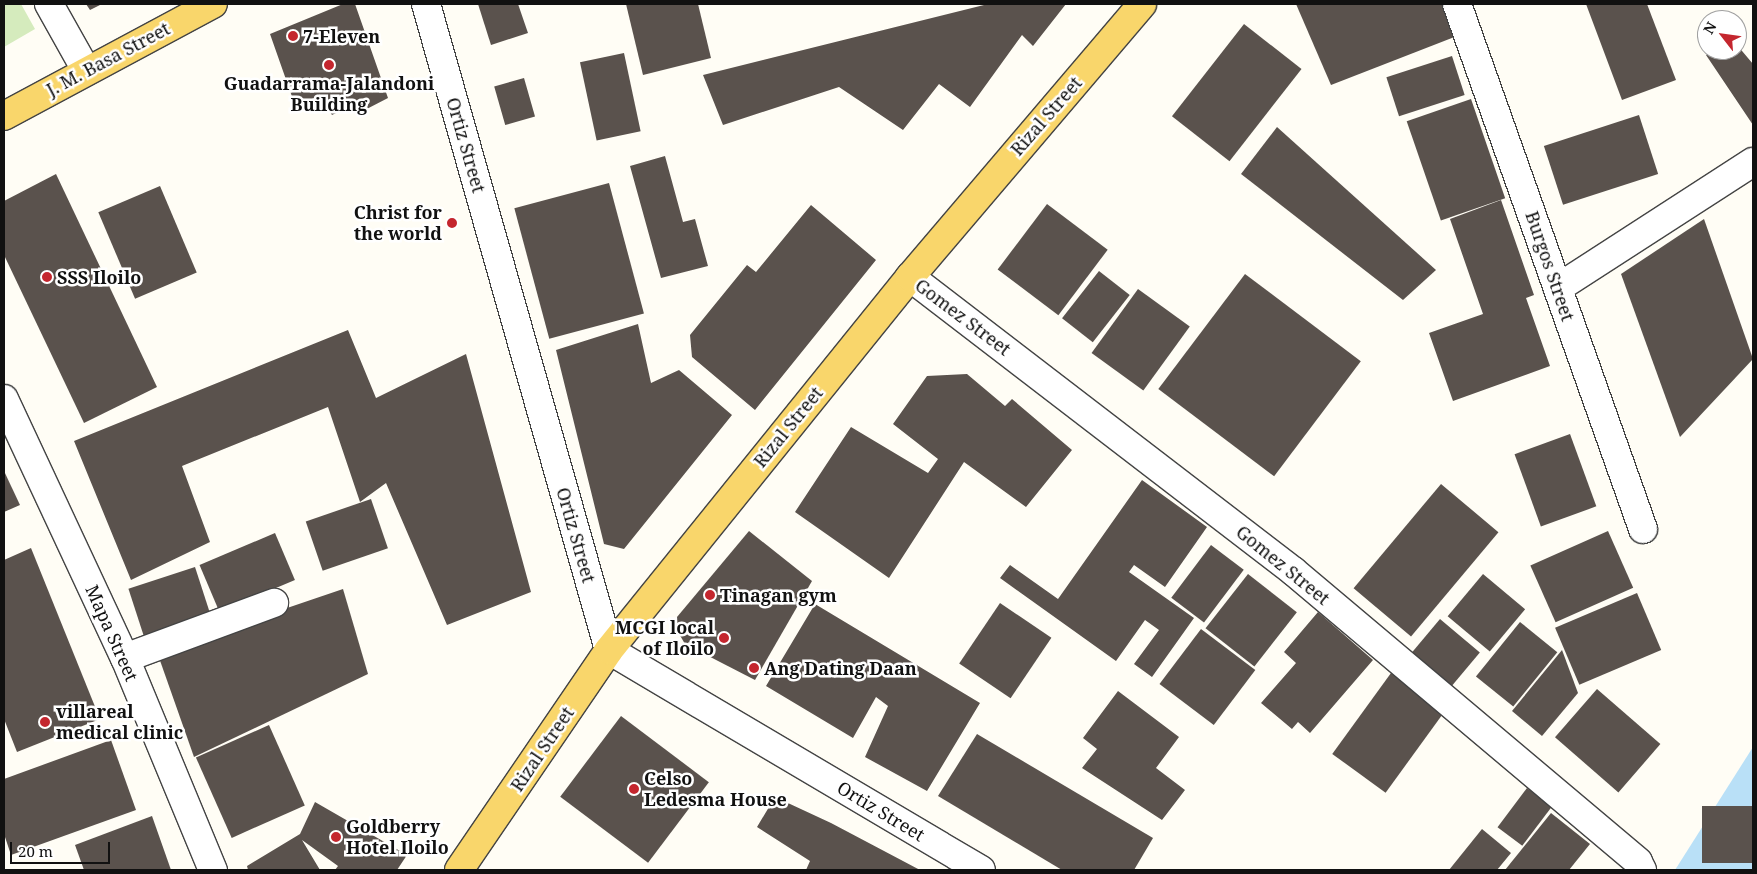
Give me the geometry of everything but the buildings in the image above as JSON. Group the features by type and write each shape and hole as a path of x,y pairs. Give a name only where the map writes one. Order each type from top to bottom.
{"main road":[{"name":"J. M. Basa Street","path":"4,116 86,70 212,4"},
{"name":"Rizal Street","path":"459,870 609,650 910,277 1142,4"}],"street":[{"path":"49,4 86,70"},
{"name":"Ortiz Street","path":"426,4 609,650 981,870"},
{"name":"Burgos Street","path":"1457,4 1643,529"},
{"path":"1558,288 1753,162"},
{"name":"Gomez Street","path":"910,277 1293,571 1638,862 1642,870"},
{"name":"Mapa Street","path":"4,398 125,658 213,870"},
{"path":"125,658 274,603"}],"green space":[{"path":"4,4 21,4 35,29 4,47"}],"water":[{"path":"1753,747 1753,870 1675,870"}],"place":[{"name":"7-Eleven","path":"293,36"},
{"name":"Guadarrama-Jalandoni Building","path":"329,65"},
{"name":"Christ for the world","path":"452,223"},
{"name":"SSS Iloilo","path":"47,277"},
{"name":"Tinagan gym","path":"710,595"},
{"name":"MCGI local of Iloilo","path":"724,638"},
{"name":"Ang Dating Daan","path":"754,668"},
{"name":"villareal medical clinic","path":"45,722"},
{"name":"Celso Ledesma House","path":"634,789"},
{"name":"Goldberry Hotel Iloilo","path":"336,837"}]}
